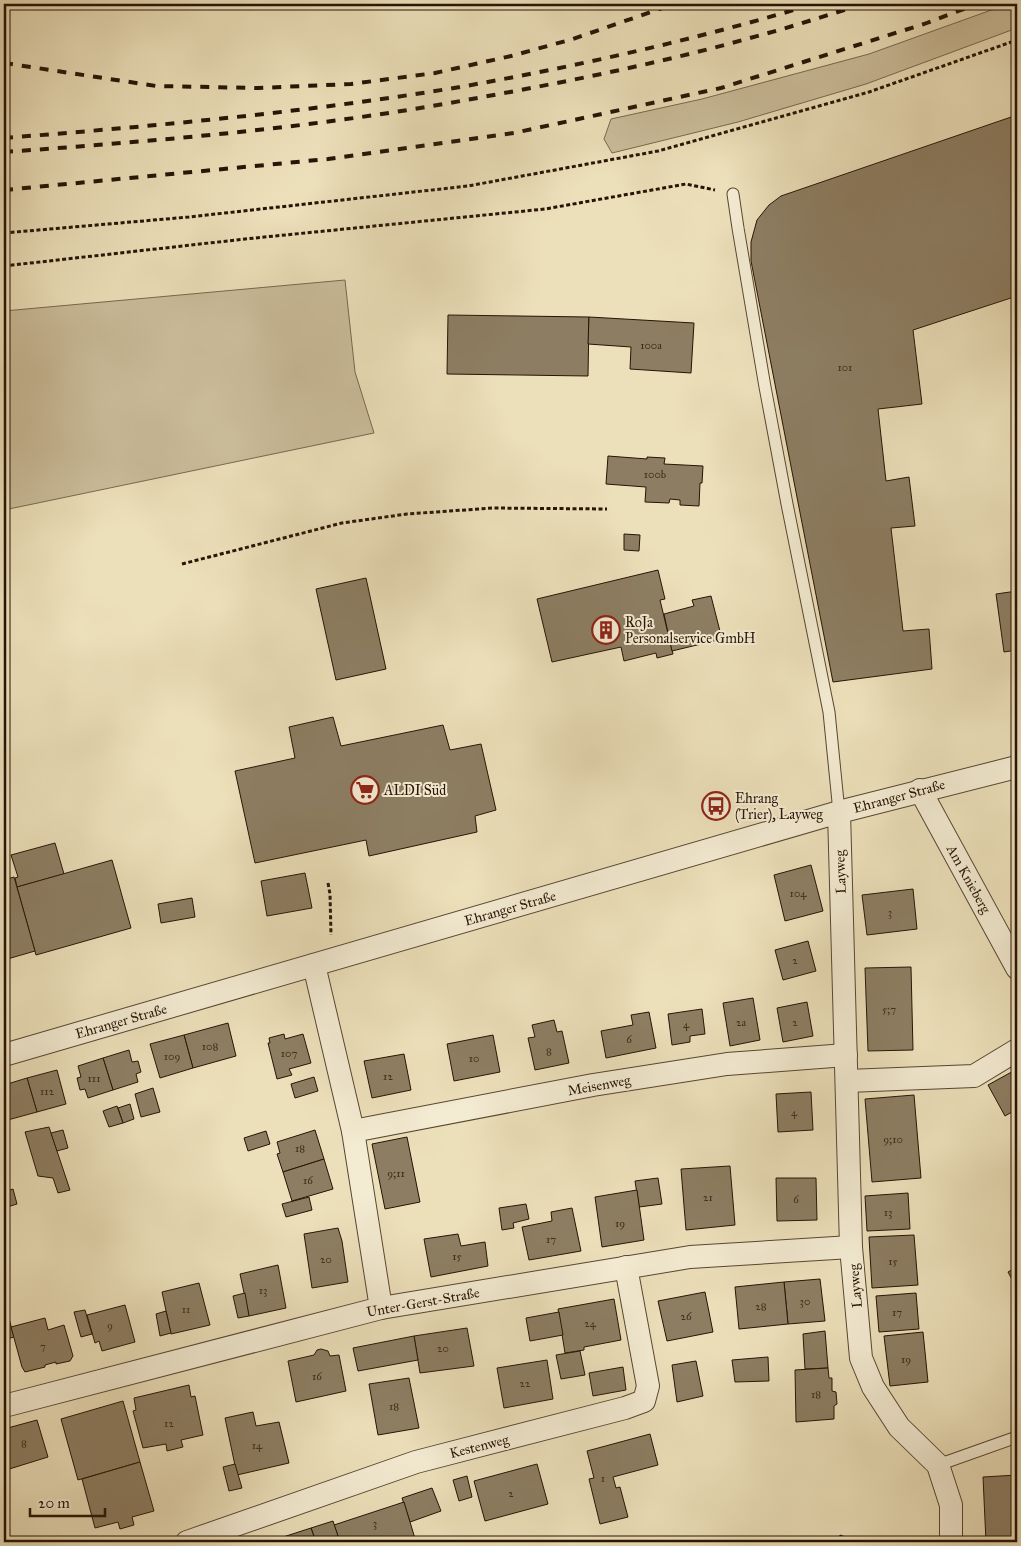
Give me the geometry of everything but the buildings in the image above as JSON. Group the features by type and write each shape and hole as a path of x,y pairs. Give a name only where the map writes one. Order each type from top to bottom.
{"street":[{"name":"Ehranger Straße","path":"4,1055 838,812 1017,766"},
{"name":"Am Knieberg","path":"920,790 1017,968"},
{"name":"Layweg","path":"838,812 851,1247 861,1358 873,1387 899,1427 938,1465 951,1505 950,1542"},
{"path":"323,963 353,1131 381,1308"},
{"path":"847,1081 974,1076 1017,1050"},
{"name":"Meisenweg","path":"353,1131 593,1085 717,1066 846,1055"},
{"name":"Unter-Gerst-Straße","path":"4,1406 381,1308 690,1256 851,1247"},
{"name":"Kestenweg","path":"187,1542 416,1462 644,1402 648,1386 626,1267"}],"lane":[{"path":"733,194 767,397 829,712 838,812"},
{"path":"938,1465 1017,1437"}],"path":[{"path":"4,233 189,217 468,186 658,151 869,92 1017,40"},
{"path":"4,266 245,239 546,209 686,184 733,194"},
{"path":"182,564 342,523 408,514 492,508 607,509"},
{"path":"323,963 330,894 328,883"}],"shaded area":[{"path":"1008,4 1017,4 1017,28 866,84 738,122 612,153 604,139 611,119 702,99 869,54"},
{"path":"345,280 355,372 374,433 4,510 4,311"}],"railway":[{"path":"4,63 156,86 258,88 351,84 435,73 511,56 573,39 674,4"},
{"path":"4,138 232,117 346,104 460,87 638,51 814,4"},
{"path":"4,152 294,126 409,110 644,65 778,30 863,4"},
{"path":"4,190 328,159 514,133 721,88 924,24 977,4"}],"place":[{"name":"RoJa Personalservice GmbH","path":"606,630"},
{"name":"ALDI Süd","path":"365,790"},
{"name":"Ehrang (Trier), Layweg","path":"716,806"}]}
